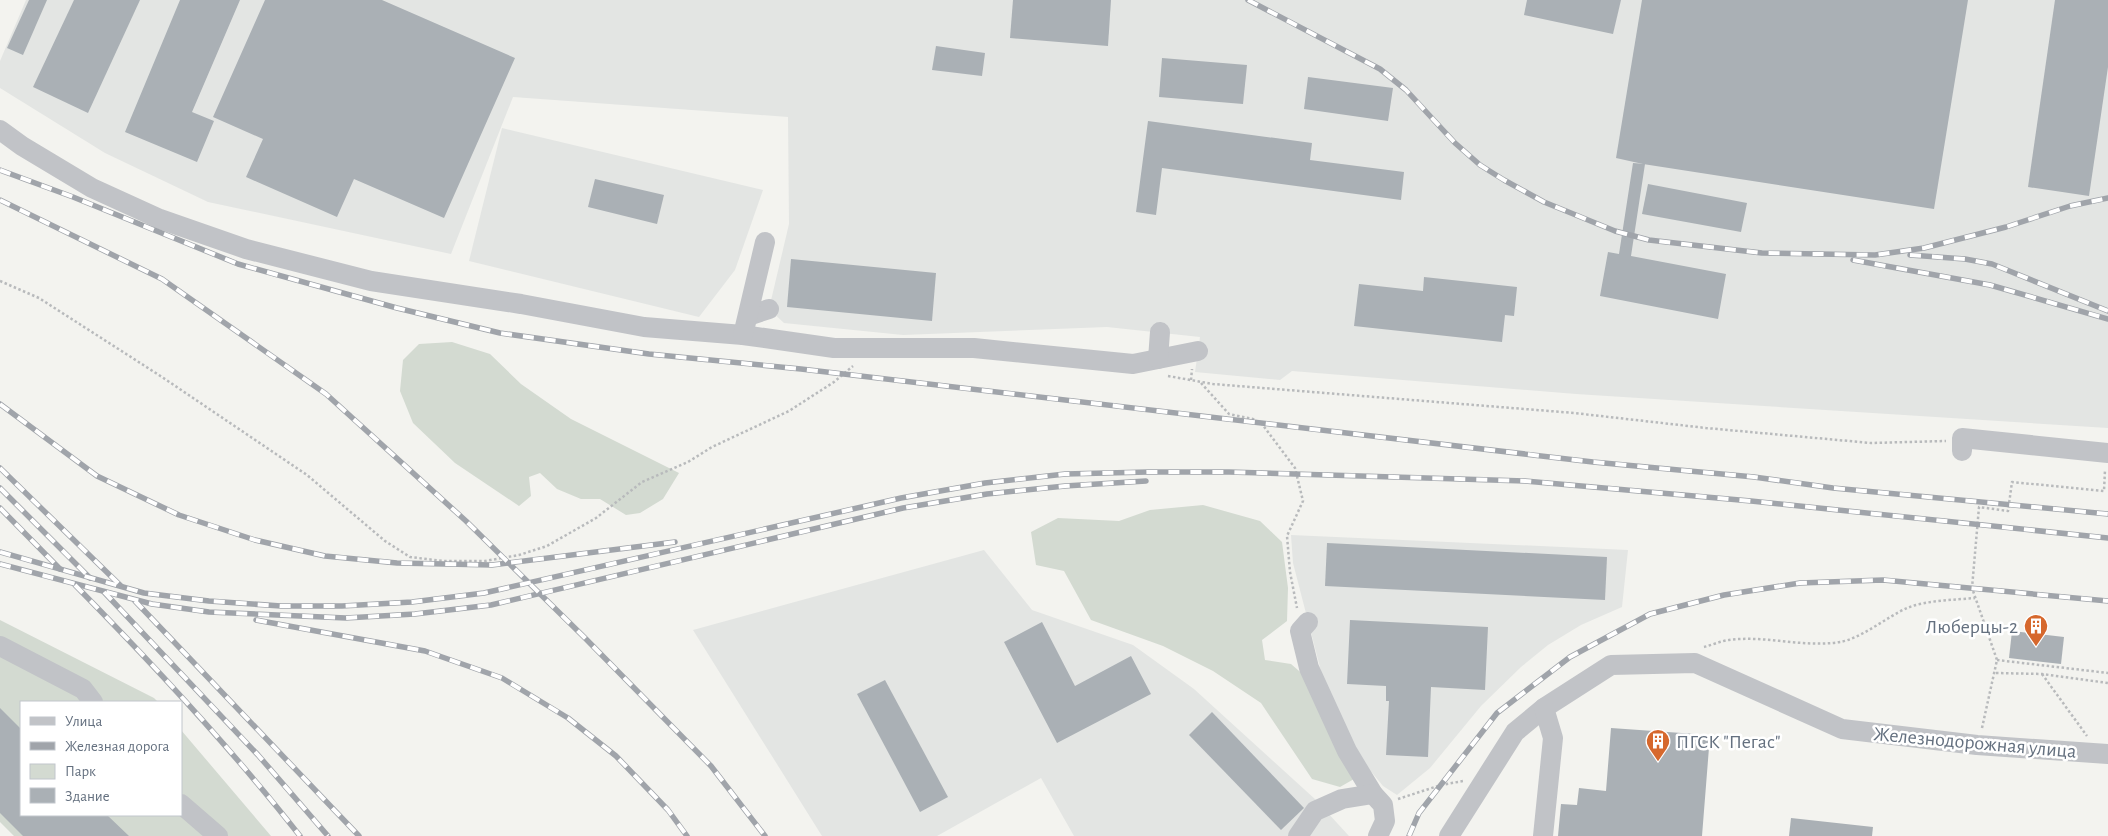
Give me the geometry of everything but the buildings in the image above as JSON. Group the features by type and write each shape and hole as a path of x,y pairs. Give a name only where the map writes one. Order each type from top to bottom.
{"street":[{"path":"0,130 22,146 92,188 160,219 246,249 371,281 521,304 644,327 743,335 834,348 974,348 1162,367 1198,351"},
{"path":"743,335 765,242"},
{"path":"748,316 769,308"},
{"path":"1160,332 1162,367"},
{"path":"1962,444 2107,452"},
{"path":"1304,626 1309,668 1347,751 1378,799 1385,821 1378,836"},
{"path":"0,646 83,689 92,701"},
{"name":"Железнодорожная улица","path":"1449,836 1515,732 1544,708 1611,665 1695,663 1842,729 1977,745 2104,754"},
{"path":"1544,708 1554,738 1544,836"},
{"path":"1298,836 1316,811 1342,799 1378,799"},
{"path":"182,805 218,836"}],"path":[{"path":"0,282 39,298 170,382 307,475 385,541 410,557 443,561 485,561 519,555 547,546 596,518 642,482 688,462 712,446 789,411 834,382 858,362 862,348"},
{"path":"1162,367 1200,382 1574,412 1706,428 1870,443 1930,442 1962,444"},
{"path":"1200,382 1230,414 1253,418 1262,424 1295,468 1303,501 1287,536 1290,572 1304,626"},
{"path":"1977,745 1998,660 1972,588 1979,507 2008,511 2012,482 2104,491 2107,452"},
{"path":"1698,648 1729,640 1752,639 1817,644 1839,642 1852,639 1909,608 1935,602 1975,598"},
{"path":"1998,660 2108,673"},
{"path":"1996,673 2042,674 2108,683"},
{"path":"2042,674 2104,754"},
{"path":"1378,799 1486,777"}],"shaded area":[{"path":"26,0 2108,0 2108,428 1576,394 1292,371 1280,380 1195,372 1200,337 1107,327 903,335 784,323 769,309 789,224 788,117 513,97 451,254 208,202 105,153 0,88 0,61"},
{"path":"502,128 763,190 735,270 699,317 469,261"},
{"path":"1291,535 1628,550 1622,607 1581,625 1548,645 1521,667 1481,706 1430,768 1397,795 1383,786 1355,752 1323,679 1293,563"},
{"path":"984,550 1032,610 1133,645 1194,689 1316,800 1349,836 1074,836 1041,778 937,836 822,836 693,630"}],"green space":[{"path":"452,342 490,354 521,384 571,419 679,473 663,499 640,513 626,515 600,499 581,499 557,489 540,473 529,477 531,496 519,506 455,463 413,423 400,391 403,360 419,344"},
{"path":"1203,505 1260,521 1282,542 1288,588 1287,621 1262,640 1265,660 1291,664 1306,677 1354,779 1340,787 1312,779 1261,703 1213,671 1163,646 1091,620 1064,571 1036,565 1031,532 1058,518 1119,521 1150,510"},
{"path":"0,620 157,701 20,701 20,816 182,816 182,731 271,836 14,836 0,822"}],"railway":[{"path":"1248,0 1380,69 1406,90 1455,143 1480,165 1504,180 1544,202 1615,231 1649,240 1762,253 1875,255 1924,248 2006,227 2070,206 2108,198"},
{"path":"0,170 73,197 238,264 397,308 500,333 649,354 801,369 1593,462 1754,477 1833,488 2108,514"},
{"path":"0,200 162,279 326,394 466,521 584,637 711,766 765,836"},
{"path":"1910,255 1965,259 1992,264 2108,311"},
{"path":"1853,260 1990,285 2108,319"},
{"path":"0,404 97,476 179,515 255,540 325,556 397,563 492,565 675,542"},
{"path":"0,468 121,586"},
{"path":"0,552 144,593 209,601 281,606 342,606 412,602 484,593 901,498 985,483 1065,474 1148,472 1229,472 1525,481 1751,501 2108,538"},
{"path":"0,564 152,604 209,612 346,618 415,614 491,605 903,508 987,494 1065,486 1146,481"},
{"path":"0,488 90,578"},
{"path":"0,508 60,569"},
{"path":"1409,836 1419,813 1497,713 1570,657 1650,614 1724,595 1800,583 1883,580 2108,601"},
{"path":"75,585 191,708 247,771 300,836"},
{"path":"104,592 258,755 328,836"},
{"path":"135,601 359,836"},
{"path":"256,620 425,651 502,678 568,718 616,756 668,810 687,836"}],"place":[{"name":"Люберцы-2","path":"2036,647"},
{"name":"ПГСК \"Пегас\"","path":"1658,762"}]}
